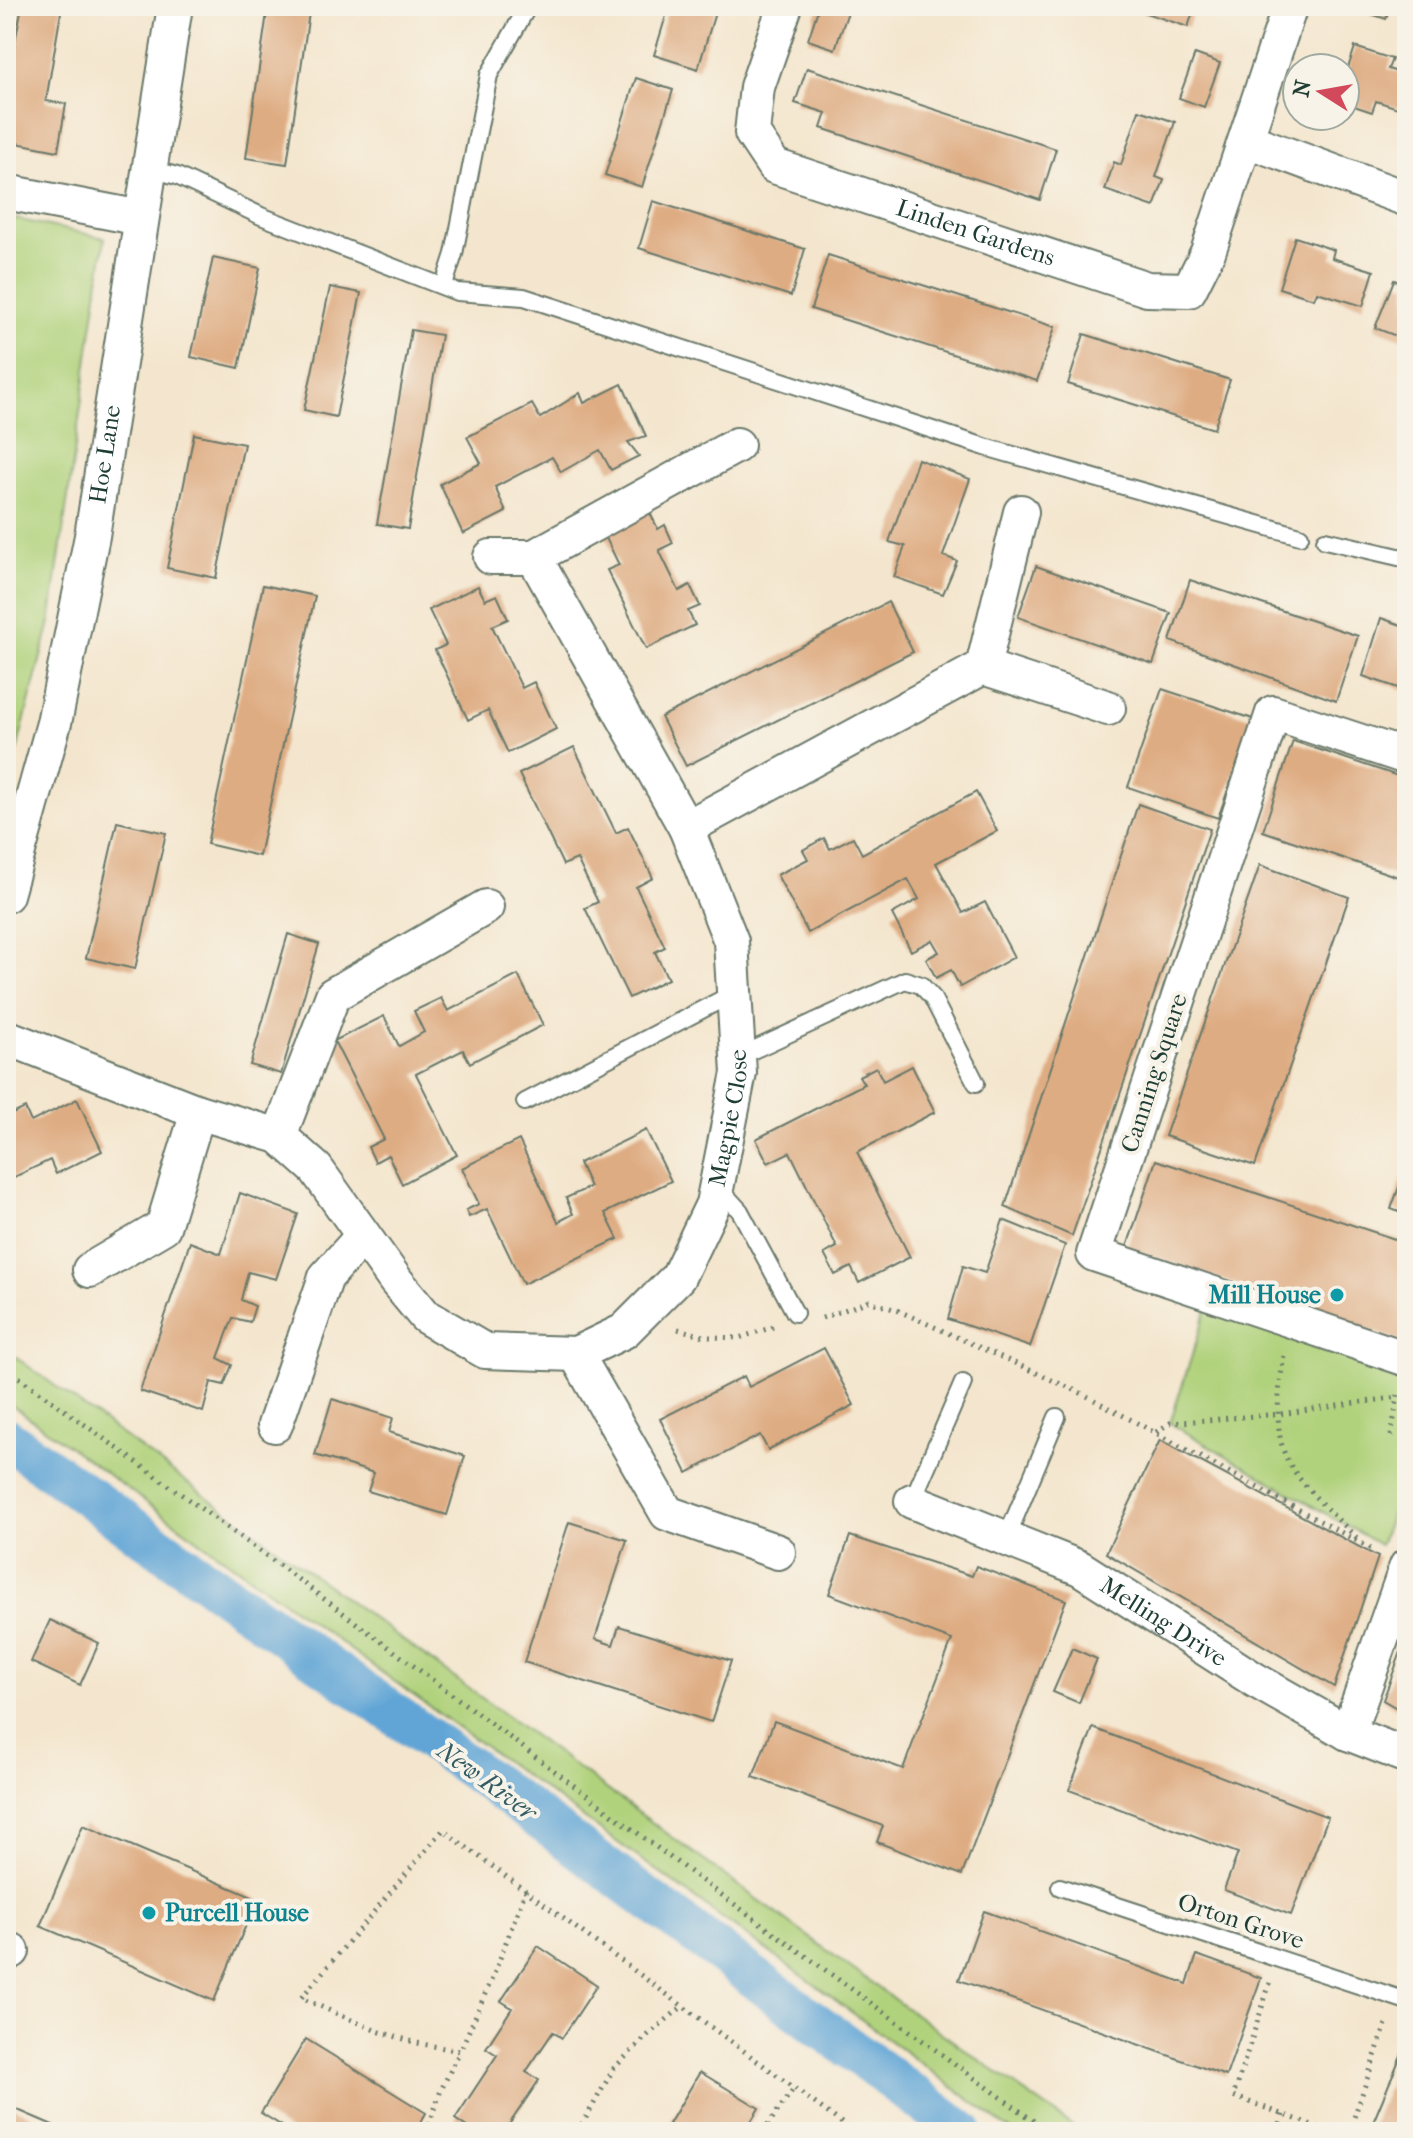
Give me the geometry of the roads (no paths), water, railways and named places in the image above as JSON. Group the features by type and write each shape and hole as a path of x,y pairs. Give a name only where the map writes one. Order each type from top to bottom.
{"street":[{"name":"Hoe Lane","path":"6,895 54,723 89,551 175,6"},
{"name":"Linden Gardens","path":"785,6 757,87 752,133 774,166 1147,289 1189,290 1208,252 1290,6"},
{"path":"1247,140 1407,199"},
{"path":"6,192 141,218"},
{"path":"491,557 534,557 737,445"},
{"path":"983,667 1021,512"},
{"name":"Magpie Close","path":"6,1037 198,1112 279,1136 316,1169 425,1316 485,1351 576,1354 624,1331 678,1277 713,1204 739,1073 731,941 686,828 534,557"},
{"path":"686,828 983,667 1108,708"},
{"name":"Canning Square","path":"1407,757 1273,713 1094,1254 1407,1359"},
{"path":"279,1136 333,995 486,907"},
{"path":"90,1270 163,1227 198,1112"},
{"path":"275,1425 326,1277 363,1236"},
{"path":"576,1354 667,1513 778,1552"},
{"name":"Melling Drive","path":"912,1501 1080,1568 1255,1680 1348,1733 1407,1756"},
{"path":"1348,1733 1407,1567"}],"lane":[{"path":"444,285 454,254 489,75 528,6"},
{"path":"150,169 177,176 261,216 457,292 524,297 985,447 1300,536"},
{"path":"1325,540 1407,559"},
{"path":"738,1057 905,980 921,985 932,997 976,1083"},
{"path":"525,1102 734,993"},
{"path":"717,1186 740,1211 795,1313"},
{"path":"912,1501 963,1383"},
{"path":"1006,1539 1057,1417"},
{"name":"Orton Grove","path":"1060,1887 1401,1999"}],"waterway":[{"name":"New River","path":"6,1438 480,1775 963,2132"}],"place":[{"name":"Mill House","path":"1337,1295"},
{"name":"Purcell House","path":"149,1913"}]}
